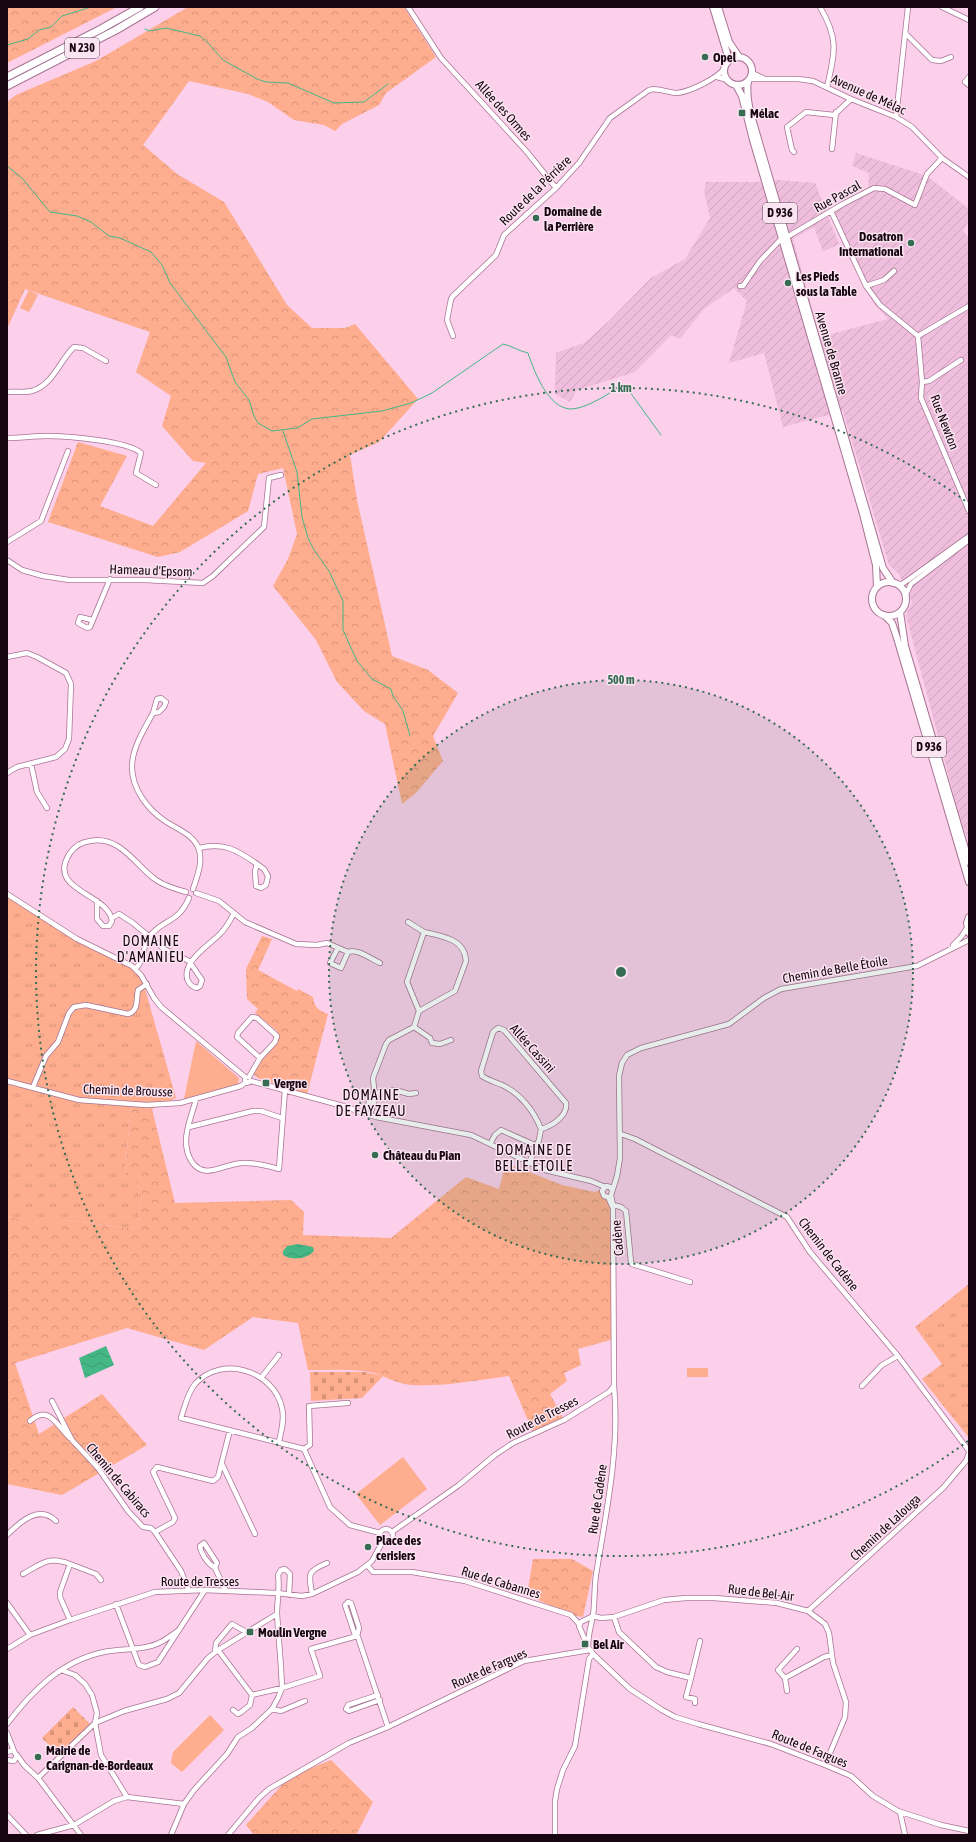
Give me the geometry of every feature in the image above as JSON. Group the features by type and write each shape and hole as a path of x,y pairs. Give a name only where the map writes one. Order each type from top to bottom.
{"highway":[{"name":"N 230","path":"7,77 94,33 140,7"},
{"name":"N 230","path":"7,86 116,30 155,7"}],"main road":[{"path":"713,7 727,53 725,76 728,80 736,84 749,80 752,73 752,68 747,60 734,57 726,65"},
{"path":"718,7 731,47 739,57"},
{"name":"Avenue de Branne","path":"749,80 747,89 749,104 784,237 873,552 877,587"},
{"name":"Avenue de Branne","path":"736,84 742,96 884,568 894,583"},
{"path":"884,583 894,583 902,588 905,596 904,606 900,612 892,615 884,615 877,611 873,603 873,594 877,587 884,583"},
{"name":"D 936","path":"900,612 905,646 969,862"},
{"name":"D 936","path":"884,615 892,623 897,638 969,882"},
{"path":"968,930 969,917"}],"street":[{"name":"Allée des Ormes","path":"408,7 434,49 527,152 556,188"},
{"path":"820,7 833,34 835,44 827,87"},
{"path":"896,117 908,7"},
{"path":"944,7 969,20"},
{"path":"905,34 932,60 941,61 951,57"},
{"path":"726,65 717,77 728,80"},
{"name":"Avenue de Mélac","path":"752,73 765,78"},
{"name":"Route de la Pérrière","path":"453,336 447,320 451,299 496,255 504,235 556,188 579,163 610,118 649,90 677,93 690,90 717,77"},
{"path":"969,77 965,82 969,85"},
{"name":"Avenue de Mélac","path":"749,80 765,78 813,81 851,99 896,117 920,135 942,158 967,176"},
{"path":"794,152 792,150 787,127 806,112 834,115 851,99"},
{"path":"832,149 836,112"},
{"name":"Rue Pascal","path":"740,286 743,286 760,261 784,237 874,188 885,189 915,205 927,174 942,158"},
{"path":"967,176 969,169"},
{"path":"831,211 866,286 880,305 918,336 969,306"},
{"path":"866,286 884,280 894,271"},
{"name":"Rue Newton","path":"918,336 922,382 921,398 969,511"},
{"path":"7,392 33,391 45,384 74,347 82,348 106,361"},
{"path":"922,382 929,381 961,360"},
{"path":"7,438 47,436 84,439 111,442 138,450 141,453 136,474 156,485"},
{"path":"7,542 41,521 68,451"},
{"name":"Hameau d'Epsom","path":"7,560 22,570 43,576 69,580 110,579 203,583 213,576 264,526 269,478 281,475"},
{"path":"894,583 902,584 969,536"},
{"path":"905,596 912,584 969,540"},
{"path":"92,620 110,579"},
{"path":"7,657 27,653 37,657 66,673 71,684 69,739 65,749 56,757 17,767 7,773"},
{"path":"153,713 144,727 134,750 131,771 138,791 151,810 190,836 199,848 200,858 198,875 193,889"},
{"path":"31,764 37,792 48,808"},
{"path":"97,901 97,919 105,927 109,926 112,923 112,918 108,909 97,901 76,889 71,884 67,878 65,866 66,861 74,849 85,842 95,840 107,841 122,849 137,861 156,880 173,889 186,892 193,889"},
{"path":"199,848 217,846 233,848 257,864 264,869 268,876 266,885 261,888 256,886 255,882 257,864"},
{"path":"193,889 196,893 219,901 245,922 258,929 296,944 317,945 327,943 348,952 352,951 360,953 380,963"},
{"path":"186,892 189,898"},
{"path":"189,898 194,898 196,893"},
{"path":"7,894 31,908 77,940 123,960 136,968 161,1007 248,1079 367,1114 471,1135 550,1172 606,1186"},
{"path":"136,968 142,960 145,944 149,937 155,930 180,915 189,898"},
{"path":"112,918 120,914 133,922 164,949 191,963 202,980 200,986 197,988 191,986 186,977 187,971 191,963 220,933 234,913"},
{"path":"408,922 424,932 451,938 464,953 466,961 455,991 419,1011"},
{"name":"Chemin de Belle Étoile","path":"947,950 968,930"},
{"path":"367,1114 375,1093 372,1081 386,1044 389,1040 414,1027 419,1011 408,982 424,932"},
{"name":"Chemin de Belle Étoile","path":"610,1194 617,1176 620,1158 621,1134 619,1076 622,1063 627,1055 641,1048 729,1024 764,998 781,989 917,966 969,940"},
{"path":"338,948 330,963 341,968 348,952"},
{"path":"33,1087 46,1056 58,1042 69,1013 74,1007 86,1005 128,1014 132,1013 136,1007 138,990 147,984"},
{"path":"248,1079 260,1058 275,1042 277,1036 257,1018 252,1017 238,1033 237,1037 260,1058"},
{"path":"414,1027 430,1038 432,1043 440,1044 451,1040"},
{"name":"Allée Cassini","path":"498,1028 504,1030 566,1103 563,1116 541,1129 534,1115 521,1098 504,1085 482,1076 481,1068 493,1032 498,1028"},
{"name":"Chemin de Brousse","path":"7,1081 79,1100 164,1105 180,1104 241,1086 248,1079"},
{"path":"196,1099 186,1141 190,1158 194,1165 203,1170 213,1171 235,1163 244,1162 279,1169 285,1090"},
{"path":"375,1093 395,1090 409,1094 416,1093"},
{"path":"189,1127 253,1111 261,1111 282,1118"},
{"path":"529,1163 537,1146 541,1129"},
{"path":"490,1144 495,1135 501,1130 537,1146"},
{"name":"Chemin de Cadène","path":"621,1134 635,1139 787,1217 810,1252 898,1356 969,1452"},
{"path":"602,1191 606,1186 615,1181"},
{"path":"596,1184 604,1196 610,1194"},
{"path":"606,1186 613,1205 614,1386"},
{"name":"Cadène","path":"613,1205 621,1207 626,1211 632,1264 690,1282"},
{"path":"261,1378 279,1355"},
{"path":"862,1386 882,1365 898,1356"},
{"path":"279,1442 283,1422 282,1409 278,1396 268,1383 255,1373 240,1369 226,1368 209,1374 196,1383 187,1396 181,1418 304,1449 310,1445 309,1406 348,1404"},
{"name":"Route de Tresses","path":"392,1532 459,1485 512,1443 564,1420 609,1392 614,1386"},
{"name":"Rue de Cadène","path":"555,1835 554,1814 557,1789 575,1746 589,1659 589,1627 593,1616 596,1579 614,1465 614,1386"},
{"name":"Chemin de Cabiracs","path":"52,1400 72,1440"},
{"name":"Chemin de Cabiracs","path":"30,1421 41,1414 46,1414 56,1422 98,1468 128,1511 142,1527 151,1528 155,1532 181,1570 189,1590"},
{"path":"155,1532 173,1522 175,1518 153,1472 157,1467 213,1481 218,1477 230,1430"},
{"path":"304,1449 330,1507 350,1525 380,1533"},
{"name":"Chemin de Lalouga","path":"808,1611 943,1488 966,1461 969,1452"},
{"path":"222,1464 255,1534"},
{"path":"7,1534 25,1519 37,1514 50,1515 56,1521"},
{"path":"386,1529 392,1532 393,1536 391,1540 387,1542 380,1538 380,1533 382,1530 386,1529"},
{"name":"Route de Tresses","path":"7,1649 30,1635 116,1604 155,1592 205,1590 277,1593 302,1596 312,1594 358,1572 372,1561 383,1541"},
{"path":"215,1568 217,1563 204,1543 200,1546 200,1550 210,1566 215,1568 226,1591"},
{"path":"23,1574 49,1560 57,1559 96,1574 101,1580"},
{"path":"312,1594 310,1576 314,1569 327,1563"},
{"path":"70,1564 60,1592 60,1597 70,1620"},
{"name":"Rue de Cabannes","path":"367,1565 373,1572 412,1572 465,1581 571,1615 579,1624"},
{"path":"172,1835 184,1804 194,1790 227,1754 238,1737 252,1728 272,1708 282,1688 277,1593 280,1582 278,1572 285,1569 290,1574 289,1595"},
{"path":"116,1604 139,1664 145,1667 151,1666 158,1662 205,1590"},
{"name":"Rue de Bel-Air","path":"593,1616 601,1618 614,1616 664,1600 686,1598 714,1598 777,1603 808,1611 825,1624 829,1633 832,1655 846,1702 846,1711 825,1765"},
{"path":"252,1695 282,1688 320,1676 311,1649 356,1635 359,1628 351,1603 348,1602 345,1605 356,1635 378,1695 380,1700 388,1728"},
{"path":"7,1603 30,1635"},
{"path":"38,1778 95,1723 124,1711 167,1699 179,1693 208,1658 246,1632 277,1614"},
{"path":"590,1651 579,1624 593,1616"},
{"path":"614,1616 619,1632 656,1667 667,1672 690,1678"},
{"path":"582,1631 589,1627 585,1621"},
{"path":"233,1710 238,1714 240,1713 250,1705 252,1695 217,1651 216,1643 232,1624 246,1632"},
{"path":"7,1724 37,1688 61,1670 79,1660 103,1652 148,1646 161,1642 179,1630"},
{"path":"695,1703 695,1699 686,1697 700,1641"},
{"path":"787,1691 785,1678 778,1670 797,1649"},
{"name":"Route de Fargues","path":"228,1835 255,1802 269,1789 349,1743 388,1728 524,1661 590,1651 630,1689 645,1700 676,1717 772,1744 851,1776 873,1796 900,1812 941,1825 969,1831"},
{"path":"785,1678 824,1657 832,1655"},
{"path":"61,1670 75,1675 85,1684 92,1695 97,1713 95,1723 102,1755 127,1797"},
{"path":"378,1695 348,1705 346,1710 349,1711 380,1700"},
{"path":"272,1708 282,1711 305,1700"},
{"path":"7,1733 16,1753 24,1765 38,1778 81,1835"},
{"path":"10,1740 7,1751 16,1753"},
{"path":"9,1761 16,1760 16,1753"},
{"path":"9,1761 24,1765"},
{"path":"37,1835 74,1825 114,1801 127,1797 184,1804"},
{"path":"900,1812 905,1835"},
{"path":"7,1815 26,1835"}],"shaded area":[{"path":"856,153 927,176 969,209 969,220 963,231 969,238 969,843 960,818 906,616 912,602 898,573 889,565 843,411 783,427 764,353 729,363 747,301 734,288 704,309 680,339 671,335 635,372 577,390 570,402 555,394 556,353 584,343 609,321 651,278 685,259 710,218 704,191 706,182 758,182 778,180 815,183 839,244 823,252 814,227 793,239 820,337 888,319 874,304 863,285 842,242 831,211 868,191 869,173 852,166"}],"green space":[{"path":"7,7 117,7 7,63"},
{"path":"188,7 404,7 436,57 386,93 379,105 342,124 335,131 324,125 294,120 268,102 248,94 189,81 143,145 177,174 224,202 287,305 312,328 345,328 355,324 418,399 379,442 350,455 357,500 392,656 428,670 458,693 433,736 443,761 416,793 402,804 385,724 364,711 337,682 316,640 273,586 288,559 297,534 283,468 258,474 248,511 180,552 158,557 48,522 78,442 127,456 100,506 153,526 206,463 193,461 162,426 171,396 136,372 150,332 25,289 7,329 7,102 16,95 96,61"},
{"path":"29,290 38,295 29,312 20,308"},
{"path":"7,894 77,939 123,960 141,975 176,1098 152,1109 131,1106 125,1172 138,1184 142,1195 137,1229 65,1220 63,1226 7,1217"},
{"path":"262,936 272,939 258,970 297,991 298,989 313,997 314,1003 318,1008 328,1014 307,1094 258,1078 253,1074 259,1063 278,1041 279,1037 277,1031 255,1013 258,1009 247,999 246,969"},
{"path":"196,1041 239,1078 238,1084 184,1099"},
{"path":"131,1106 152,1109 175,1203 291,1200 304,1212 303,1235 391,1238 466,1177 499,1189 506,1163 562,1185 595,1192 603,1188 602,1190 612,1203 614,1339 578,1349 581,1365 564,1373 567,1381 550,1394 564,1420 533,1432 509,1376 448,1384 411,1385 364,1371 308,1370 298,1323 253,1317 204,1350 127,1328 15,1363 39,1434 102,1394 147,1445 62,1495 7,1484 7,1217 63,1225 65,1220 137,1229 142,1195 138,1184 125,1173"},
{"path":"969,1284 969,1438 922,1379 942,1364 915,1327"},
{"path":"687,1368 708,1368 708,1377 687,1377"},
{"path":"310,1372 365,1372 383,1376 362,1398 311,1401"},
{"path":"403,1457 427,1489 380,1525 356,1494"},
{"path":"533,1559 572,1559 593,1571 583,1617 571,1615 527,1595"},
{"path":"73,1707 90,1724 59,1755 42,1738"},
{"path":"210,1715 224,1730 182,1772 171,1763 173,1752"},
{"path":"331,1760 373,1802 356,1835 254,1835 246,1825 289,1777"}],"water":[{"path":"298,1244 313,1247 314,1251 308,1256 300,1258 291,1258 283,1255 283,1251 287,1246"},
{"path":"106,1346 114,1365 85,1378 79,1358"}],"waterway":[{"path":"7,45 28,39 39,30 51,27 62,16 91,7"},
{"path":"145,29 149,31 166,28 200,36 223,60 257,79 266,82 288,83 334,103 364,102 388,84"},
{"path":"7,166 22,178 50,212 77,216 91,222 109,236 120,238 151,252 162,265 170,283 226,357 235,382 249,400 258,423 272,431 297,428 312,419 382,411 411,403 432,393 503,344 528,353 540,382 552,400 560,406 568,409 583,407 620,387 627,388 661,435"},
{"path":"283,431 297,472 302,517 308,538 314,550 329,571 343,601 343,630 357,661 372,679 391,689 393,696 403,711 410,736"}],"place":[{"name":"Opel","path":"705,57"},
{"name":"Mélac","path":"742,113"},
{"name":"Domaine de la Perrière","path":"536,218"},
{"name":"Dosatron International","path":"911,243"},
{"name":"Les Pieds sous la Table","path":"788,283"},
{"name":"Vergne","path":"266,1083"},
{"name":"Château du Pian","path":"375,1155"},
{"name":"Place des cerisiers","path":"368,1547"},
{"name":"Moulin Vergne","path":"250,1632"},
{"name":"Bel Air","path":"585,1644"},
{"name":"Mairie de Carignan-de-Bordeaux","path":"38,1757"}],"district":[{"name":"DOMAINE D'AMANIEU","path":"151,950"},
{"name":"DOMAINE DE FAYZEAU","path":"371,1104"},
{"name":"DOMAINE DE BELLE ETOILE","path":"534,1158"}]}
